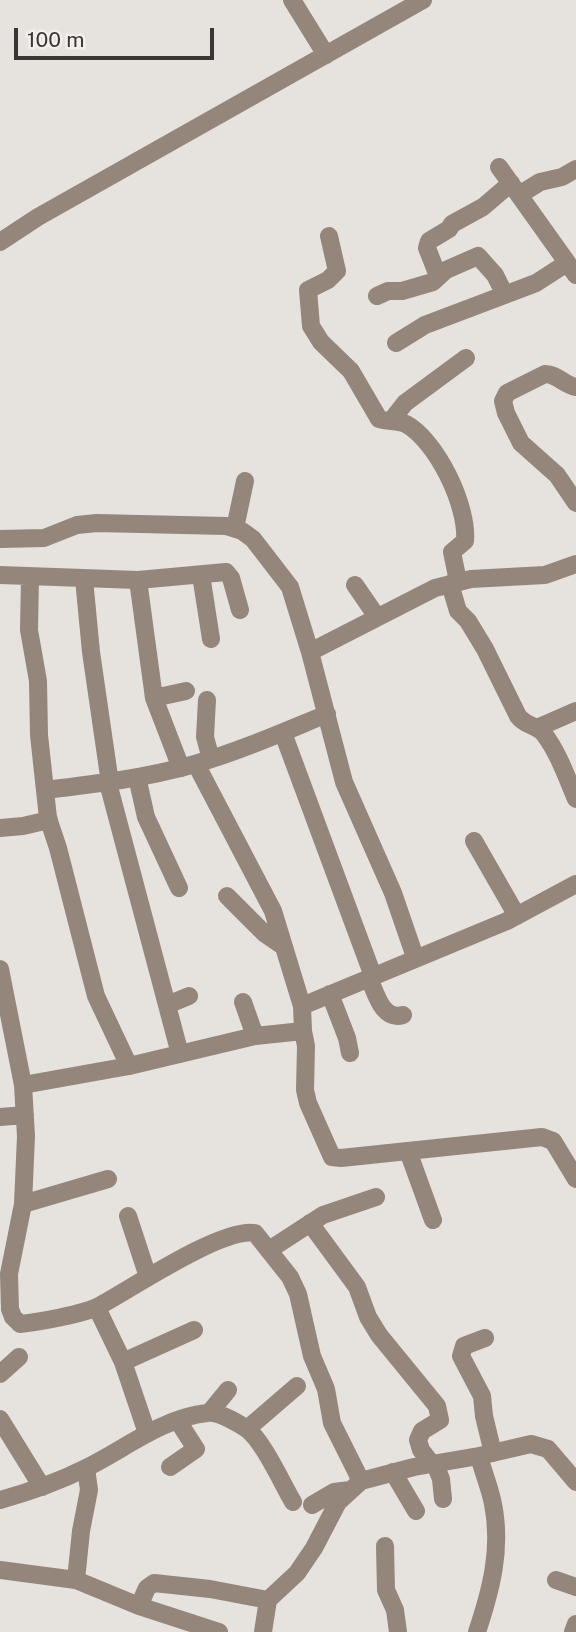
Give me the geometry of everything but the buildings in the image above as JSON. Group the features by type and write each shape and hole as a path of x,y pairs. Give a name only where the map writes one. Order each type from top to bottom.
{"street":[{"path":"292,0 326,55"},
{"path":"0,242 38,217 423,0"},
{"path":"396,343 425,325 571,269 499,167"},
{"path":"438,276 427,248 429,241 449,229 452,224 515,189 562,177 576,169"},
{"path":"329,236 337,271 328,280 308,290 311,326 321,342 351,371 379,419 406,424 433,449 452,484 461,509 466,537 464,544 452,552 458,611 480,640 518,716 523,723 537,727 547,737 576,799"},
{"path":"377,296 388,291 402,291 433,282 446,270 478,256 495,275 505,295"},
{"path":"391,421 405,403 466,358"},
{"path":"576,387 545,374 514,388 507,393 503,401 509,421 521,443 528,452 545,462 558,475 576,503"},
{"path":"235,528 245,481"},
{"path":"0,539 44,538 77,525 97,523 235,528 253,539 287,582 310,652 344,782 394,893 415,957"},
{"path":"310,652 416,596 454,583 536,576 576,564"},
{"path":"0,575 138,580 229,574 240,610"},
{"path":"201,575 211,639"},
{"path":"30,578 29,630 38,681 39,735 49,820 96,996 129,1066"},
{"path":"84,579 109,783 180,1054"},
{"path":"138,580 154,698 196,764 273,911 302,1006 306,1046 305,1090 330,1156 341,1158 408,1152 542,1137 554,1141 576,1179"},
{"path":"355,585 377,617"},
{"path":"154,698 186,691"},
{"path":"196,764 205,737 207,701"},
{"path":"537,727 576,711"},
{"path":"45,790 109,783 196,764 327,715"},
{"path":"283,733 383,1009 394,1016 403,1015"},
{"path":"137,777 146,817 179,888"},
{"path":"0,828 49,820"},
{"path":"474,841 517,916"},
{"path":"302,1006 517,916 576,884"},
{"path":"227,896 264,933 283,946"},
{"path":"0,969 23,1085 25,1115 23,1205 9,1274 13,1317 20,1324 97,1307 194,1252 240,1233 257,1234 290,1277 298,1294 312,1356 326,1389 332,1423 356,1485"},
{"path":"330,994 350,1053"},
{"path":"167,1005 189,996"},
{"path":"243,1002 256,1036"},
{"path":"23,1085 129,1066 256,1036 303,1031"},
{"path":"0,1117 25,1115"},
{"path":"408,1152 433,1220"},
{"path":"23,1205 108,1180"},
{"path":"269,1250 333,1211 376,1197"},
{"path":"128,1216 148,1277"},
{"path":"310,1223 357,1287 368,1317 379,1335 437,1406 440,1420 422,1431 418,1440 421,1450 433,1464 440,1479 443,1499"},
{"path":"97,1307 123,1362 147,1433"},
{"path":"123,1362 194,1330"},
{"path":"477,1632 494,1577 496,1534 482,1396 461,1356 464,1346 485,1338"},
{"path":"0,1374 19,1357"},
{"path":"245,1428 297,1385"},
{"path":"0,1500 42,1487 86,1468 147,1433 210,1412 228,1390"},
{"path":"245,1428 263,1409"},
{"path":"210,1412 245,1428 256,1439 293,1502"},
{"path":"0,1419 42,1487"},
{"path":"170,1467 196,1449 178,1421"},
{"path":"312,1505 334,1492 393,1472 531,1444 542,1446 558,1459 576,1482"},
{"path":"76,1580 89,1490 86,1468"},
{"path":"393,1472 416,1511"},
{"path":"263,1632 268,1600 297,1573 314,1548 338,1502 356,1485"},
{"path":"385,1546 386,1590 395,1610 398,1632"},
{"path":"0,1570 76,1580 139,1606 219,1632"},
{"path":"556,1580 576,1587"},
{"path":"139,1606 147,1588 154,1583 210,1589 268,1600"},
{"path":"573,1632 576,1624"}]}
